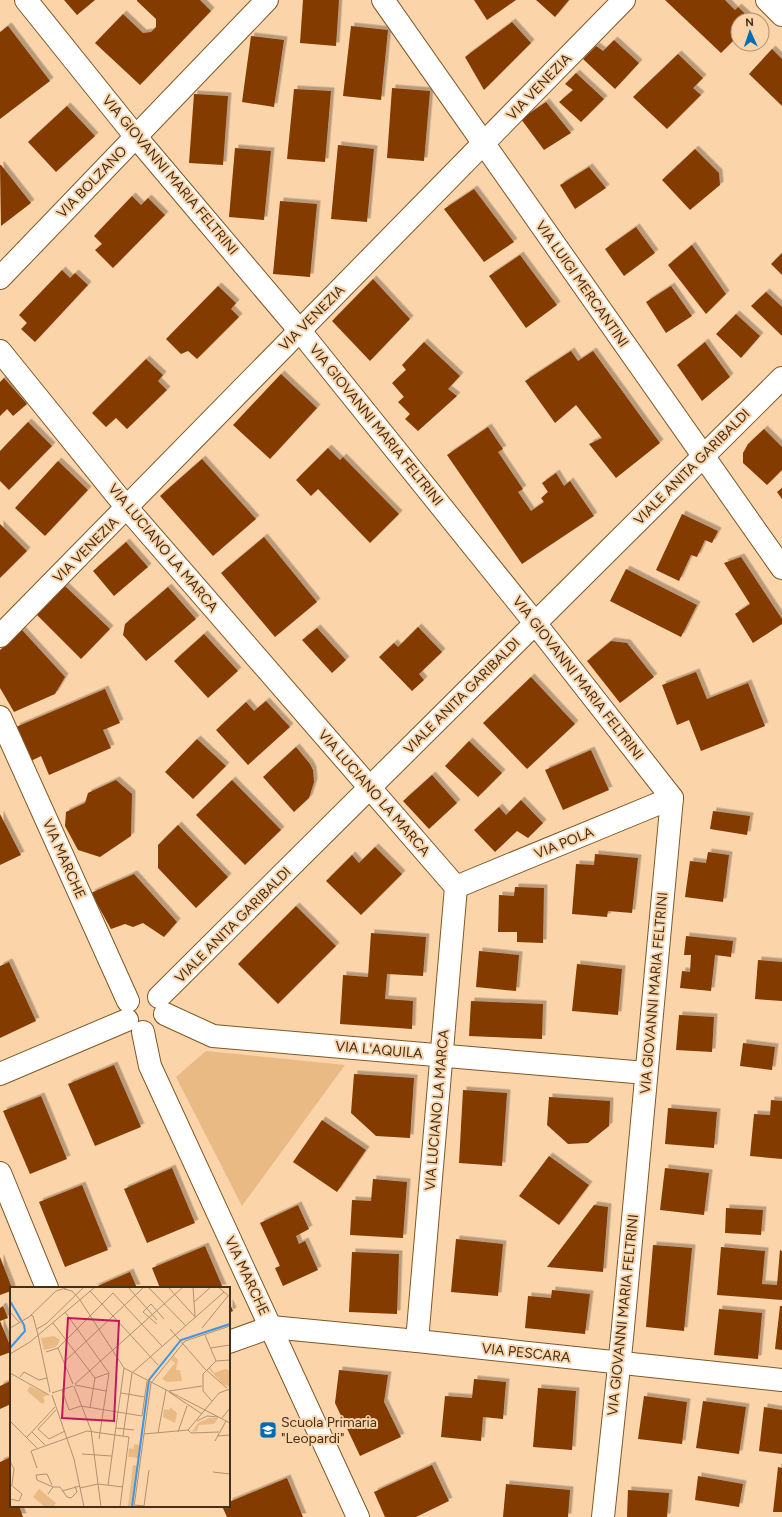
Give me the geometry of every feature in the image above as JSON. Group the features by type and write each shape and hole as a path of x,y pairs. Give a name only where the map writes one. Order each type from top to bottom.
{"street":[{"name":"VIA GIOVANNI MARIA FELTRINI","path":"26,0 136,137 300,331 535,623 672,798 619,1363 603,1517"},
{"name":"VIA BOLZANO","path":"0,278 267,0"},
{"name":"VIA LUIGI MERCANTINI","path":"383,0 782,568"},
{"name":"VIA VENEZIA","path":"0,636 624,0"},
{"path":"766,0 782,15"},
{"name":"VIA LUCIANO LA MARCA","path":"0,351 127,508 456,887 417,1341"},
{"name":"VIALE ANITA GARIBALDI","path":"162,1006 370,788 782,378"},
{"name":"VIA MARCHE","path":"0,716 133,1018 150,1066 358,1517"},
{"name":"VIA POLA","path":"456,887 672,798"},
{"path":"143,992 155,994 162,1006 164,1020 160,1025 149,1032 133,1018 132,996 143,992"},
{"name":"VIA L'AQUILA","path":"162,1006 213,1036 646,1073"},
{"path":"0,1074 133,1018"},
{"path":"0,1173 47,1287"},
{"path":"230,1342 271,1326"},
{"name":"VIA PESCARA","path":"271,1326 782,1380"}],"shaded area":[{"path":"206,1051 345,1065 242,1206 176,1077"}],"building":[{"path":"64,0 95,0 77,15"},
{"path":"137,0 200,0 211,11 140,85 95,43 123,14 143,33 151,32 156,27 156,19"},
{"path":"303,0 339,0 336,46 300,43"},
{"path":"474,0 516,0 487,20"},
{"path":"536,0 569,0 555,17"},
{"path":"665,0 725,0 735,10 738,7 743,12 730,12 730,44 721,53"},
{"path":"512,22 531,43 484,90 465,57"},
{"path":"8,26 50,81 0,119 0,32"},
{"path":"351,26 388,30 381,100 343,96"},
{"path":"251,36 284,40 274,107 242,102"},
{"path":"614,40 639,63 615,89 583,59 596,46 603,51"},
{"path":"772,49 782,59 782,106 749,74"},
{"path":"678,54 703,78 693,88 701,95 667,129 633,97"},
{"path":"576,73 604,99 581,122 559,102 573,90 565,84"},
{"path":"392,88 430,91 424,161 387,158"},
{"path":"294,89 331,91 325,162 287,159"},
{"path":"194,94 228,96 223,165 189,163"},
{"path":"546,102 571,133 544,150 521,119"},
{"path":"67,106 95,136 56,172 28,142"},
{"path":"338,145 374,149 367,222 331,219"},
{"path":"235,148 271,151 264,220 229,217"},
{"path":"695,149 719,173 720,185 690,210 662,180"},
{"path":"0,165 31,203 1,226"},
{"path":"589,167 606,188 575,209 560,185"},
{"path":"474,189 514,242 484,262 444,209"},
{"path":"132,196 141,205 148,198 165,215 113,268 95,250 102,244 94,236"},
{"path":"280,201 317,204 310,277 273,274"},
{"path":"636,227 655,253 624,276 605,249"},
{"path":"692,245 726,294 706,314 668,265"},
{"path":"782,253 782,275 771,264"},
{"path":"520,255 557,305 526,328 489,276"},
{"path":"62,270 70,278 75,273 88,285 35,342 21,329 27,323 19,315"},
{"path":"373,279 410,319 370,361 332,321"},
{"path":"218,286 236,303 231,309 239,317 197,359 188,351 181,354 166,339"},
{"path":"671,286 692,316 666,333 646,302"},
{"path":"766,292 782,307 782,336 751,306"},
{"path":"736,314 760,336 741,358 716,334"},
{"path":"424,342 460,376 448,389 457,396 418,431 405,419 410,414 398,402 404,397 392,383 406,370 402,365"},
{"path":"705,342 730,377 702,401 677,365"},
{"path":"571,351 578,361 593,351 660,443 616,478 589,444 602,438 576,405 555,423 525,381"},
{"path":"146,359 163,375 158,381 167,390 127,429 116,418 106,427 92,413"},
{"path":"281,374 317,408 270,459 233,425"},
{"path":"4,378 27,404 13,416 7,409 0,416 0,382"},
{"path":"28,422 52,446 9,490 0,481 0,451"},
{"path":"488,427 503,449 498,452 523,489 518,492 531,511 544,502 541,498 548,492 542,483 556,473 564,486 570,481 594,516 522,564 447,455"},
{"path":"764,429 782,447 782,470 767,485 743,463 743,453 748,444"},
{"path":"328,448 340,460 343,457 399,514 370,543 318,489 311,496 296,480"},
{"path":"202,459 256,519 213,556 160,496"},
{"path":"58,461 88,490 45,536 15,508"},
{"path":"782,488 782,499 777,492"},
{"path":"682,514 718,531 712,543 705,540 697,557 691,555 679,581 656,570"},
{"path":"0,524 27,551 0,578"},
{"path":"264,537 317,602 275,637 221,573"},
{"path":"126,542 148,567 114,596 93,571"},
{"path":"741,557 782,619 782,624 753,643 735,614 750,604 724,563"},
{"path":"626,569 697,605 681,637 610,601"},
{"path":"65,586 110,629 81,659 37,615"},
{"path":"168,587 196,619 146,661 123,635 125,624"},
{"path":"418,627 442,652 419,674 424,680 412,691 379,657 394,643 398,647"},
{"path":"317,628 346,660 332,673 302,640"},
{"path":"22,630 65,677 55,694 14,712 0,688 0,650"},
{"path":"204,634 238,671 208,698 174,661"},
{"path":"611,641 627,643 654,677 620,703 587,661"},
{"path":"696,672 707,699 748,683 765,726 701,751 689,720 677,725 662,685"},
{"path":"531,677 575,724 527,769 483,723"},
{"path":"105,689 120,723 103,730 111,748 49,775 41,756 31,761 16,727"},
{"path":"266,701 290,727 248,765 216,730 246,702 254,711"},
{"path":"197,739 226,766 193,799 165,772"},
{"path":"469,741 502,773 478,797 445,766"},
{"path":"296,747 310,764 313,770 314,782 309,798 294,812 263,777"},
{"path":"591,750 609,790 563,810 545,770"},
{"path":"432,775 457,803 429,829 403,801"},
{"path":"116,780 132,794 131,836 100,857 78,850 65,826 66,812 85,803 88,793"},
{"path":"232,780 281,830 245,865 196,815"},
{"path":"521,800 543,823 528,838 517,831 495,852 474,830 499,807 506,815"},
{"path":"713,811 750,816 747,835 710,829"},
{"path":"0,814 21,855 0,865"},
{"path":"178,825 228,877 196,908 158,868 158,845"},
{"path":"375,847 402,874 361,915 326,881 352,855 359,863"},
{"path":"708,852 729,855 723,902 685,897 690,861 706,863"},
{"path":"595,854 638,858 632,913 608,911 607,917 572,914 576,864 594,865"},
{"path":"134,874 177,922 164,937 143,923 133,927 125,924 111,929 91,893"},
{"path":"515,887 544,888 543,943 517,942 517,932 498,932 499,895 514,896"},
{"path":"296,906 336,946 278,1004 238,964"},
{"path":"371,933 426,937 423,976 387,974 385,999 413,1001 412,1029 340,1024 343,975 368,977"},
{"path":"686,936 733,941 731,957 715,955 711,991 680,988 682,971 690,972 691,955 684,955"},
{"path":"479,951 519,955 516,991 476,987"},
{"path":"758,960 782,962 782,1001 755,999"},
{"path":"9,962 36,1021 0,1038 0,966"},
{"path":"577,964 622,969 618,1015 572,1011"},
{"path":"471,1001 543,1004 542,1039 469,1036"},
{"path":"679,1015 714,1017 712,1052 676,1050"},
{"path":"743,1043 775,1047 772,1070 740,1066"},
{"path":"114,1065 141,1127 95,1146 68,1084"},
{"path":"354,1074 414,1078 410,1138 376,1136 351,1113"},
{"path":"463,1090 507,1093 502,1166 459,1163"},
{"path":"41,1096 67,1159 30,1174 3,1111"},
{"path":"549,1097 610,1101 609,1126 588,1143 568,1144 547,1125"},
{"path":"771,1100 782,1101 782,1159 750,1156 754,1114 770,1115"},
{"path":"668,1108 717,1112 714,1148 665,1144"},
{"path":"322,1120 366,1150 337,1192 293,1162"},
{"path":"549,1156 589,1185 559,1225 519,1196"},
{"path":"172,1168 195,1223 147,1243 124,1189"},
{"path":"665,1168 709,1173 704,1215 660,1210"},
{"path":"373,1179 407,1182 403,1238 350,1235 352,1200 371,1201"},
{"path":"82,1185 108,1250 65,1267 39,1202"},
{"path":"298,1205 309,1229 296,1236 299,1244 305,1241 318,1270 283,1286 275,1268 280,1266 260,1223"},
{"path":"594,1205 608,1207 603,1272 547,1267"},
{"path":"726,1208 763,1210 761,1235 725,1233"},
{"path":"456,1239 503,1244 498,1296 451,1292"},
{"path":"653,1245 692,1248 684,1331 646,1327"},
{"path":"205,1246 223,1287 160,1287 152,1268"},
{"path":"721,1247 765,1251 762,1284 777,1285 780,1250 782,1251 782,1300 717,1295"},
{"path":"352,1252 399,1254 397,1314 349,1312"},
{"path":"0,1257 12,1287 10,1287 10,1291 0,1295"},
{"path":"130,1272 137,1287 95,1287"},
{"path":"552,1290 590,1294 585,1334 525,1328 528,1296 551,1298"},
{"path":"230,1304 233,1311 230,1312"},
{"path":"3,1306 8,1318 0,1321 0,1308"},
{"path":"780,1306 782,1306 782,1350 775,1349"},
{"path":"719,1309 762,1313 758,1359 714,1355"},
{"path":"0,1321 10,1346 10,1352 0,1356"},
{"path":"339,1370 388,1375 384,1402 401,1437 360,1456 335,1403"},
{"path":"474,1379 506,1382 503,1419 483,1417 481,1441 441,1437 445,1396 472,1398"},
{"path":"10,1381 10,1404 0,1409 0,1386"},
{"path":"538,1388 576,1391 572,1450 533,1447"},
{"path":"644,1396 687,1402 682,1444 638,1439"},
{"path":"703,1401 746,1407 739,1454 696,1448"},
{"path":"764,1407 782,1410 782,1454 759,1451"},
{"path":"10,1457 10,1507 19,1507 23,1517 0,1517 0,1462"},
{"path":"432,1465 449,1501 416,1517 385,1517 374,1492"},
{"path":"778,1467 782,1468 782,1512 773,1512"},
{"path":"698,1476 743,1484 739,1507 695,1500"},
{"path":"287,1478 303,1517 227,1517 222,1507 230,1507 230,1502"},
{"path":"506,1484 570,1490 568,1517 503,1517"},
{"path":"628,1490 669,1493 667,1517 627,1517"}],"place":[{"name":"Scuola Primaria \"Leopardi\"","path":"268,1430"}]}
